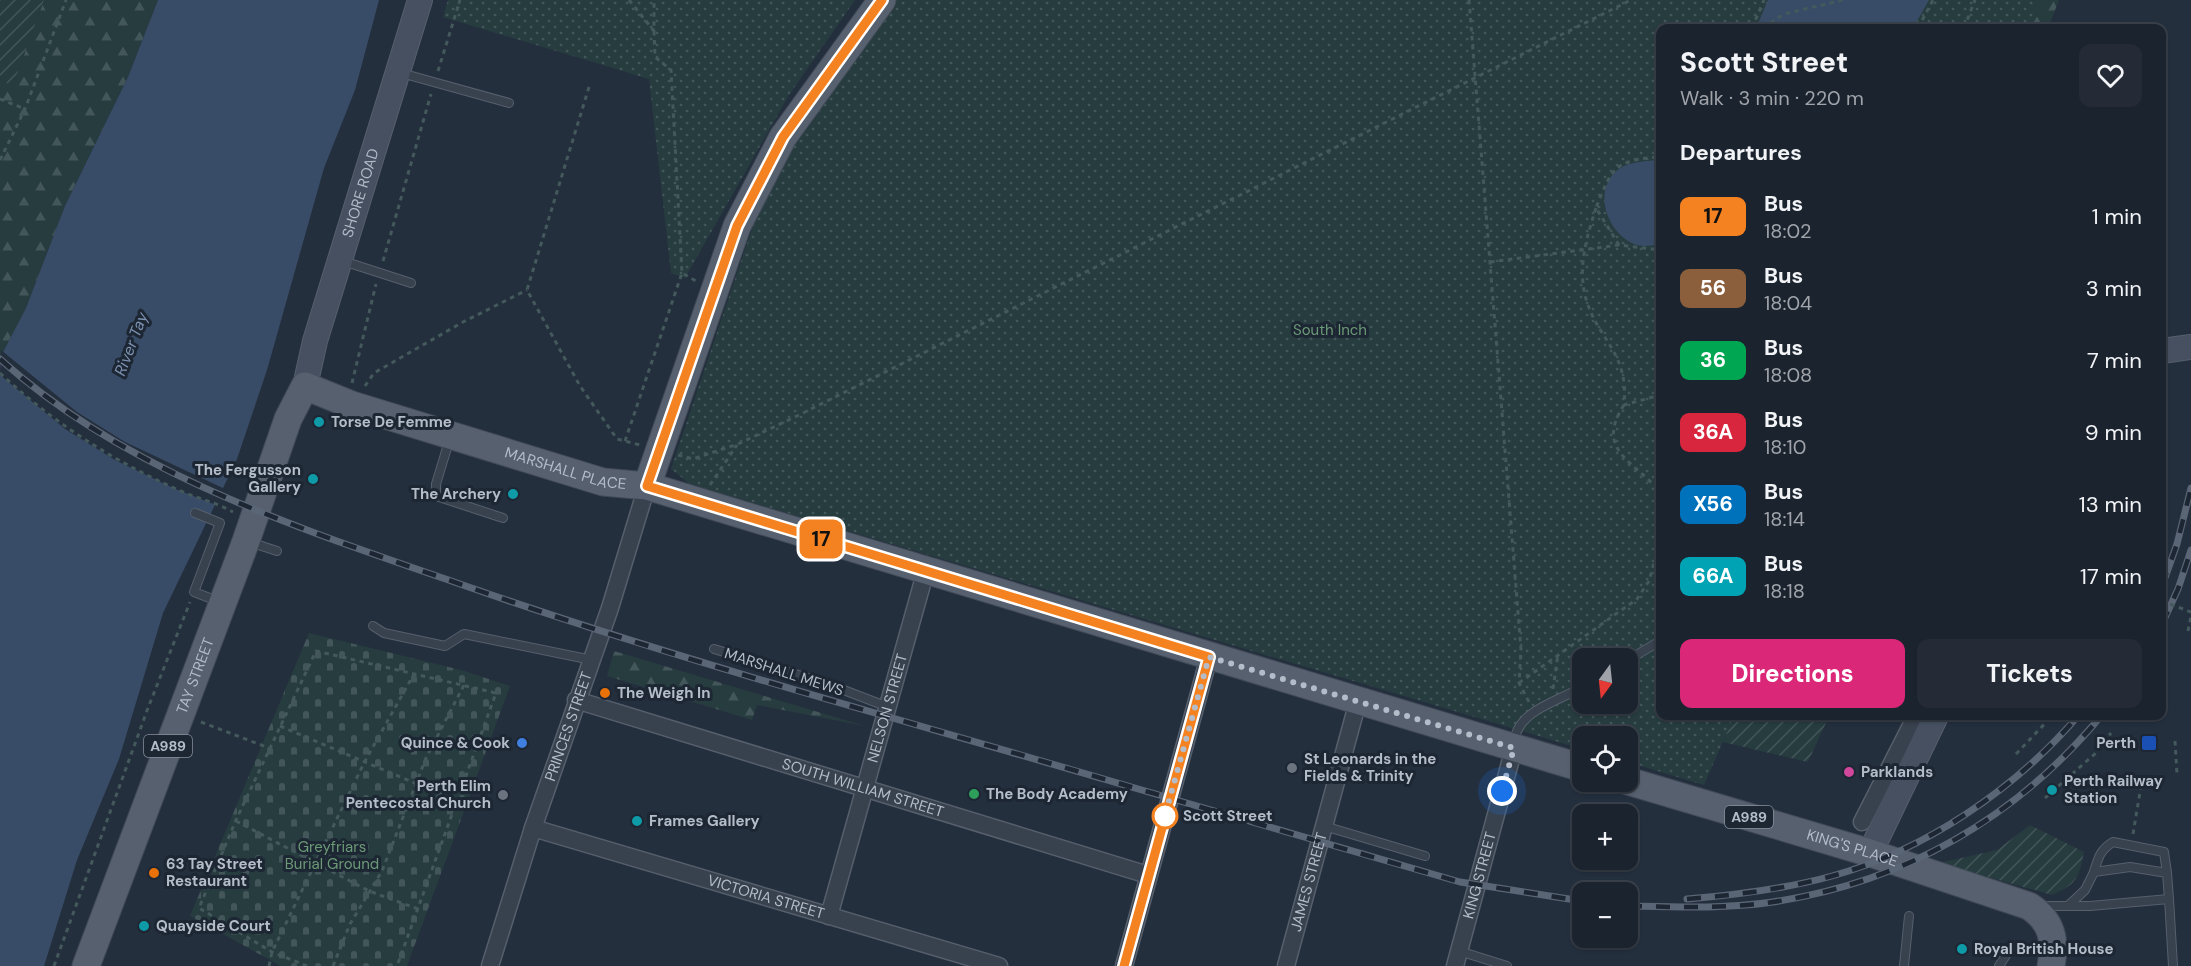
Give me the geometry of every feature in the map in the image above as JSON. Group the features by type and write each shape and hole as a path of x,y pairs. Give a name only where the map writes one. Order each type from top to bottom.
{"main road":[{"path":"647,486 712,291 737,226 783,137 882,0"},
{"name":"MARSHALL PLACE","path":"306,386 352,405 603,482 647,486 1514,748"},
{"name":"TAY STREET","path":"86,966 246,541 288,418 306,386"},
{"path":"1514,748 1572,765"},
{"name":"KING'S PLACE","path":"1638,784 1870,852 2029,906 2041,914 2050,927 2053,956"}],"street":[{"name":"SHORE ROAD","path":"306,386 315,341 420,0"},
{"path":"2166,350 2191,347"},
{"name":"PRINCES STREET","path":"490,966 533,828 576,700 592,660 647,486"},
{"name":"NELSON STREET","path":"829,916 926,570"},
{"path":"1124,966 1209,657"},
{"name":"SOUTH WILLIAM STREET","path":"576,700 1148,875"},
{"name":"JAMES STREET","path":"1286,966 1358,701"},
{"path":"1862,822 1914,720"},
{"path":"1870,852 1933,720"},
{"name":"KING STREET","path":"1457,958 1514,748"},
{"name":"VICTORIA STREET","path":"533,828 829,916 972,962 999,966"}],"lane":[{"path":"398,72 509,103"},
{"path":"340,260 411,283"},
{"path":"451,435 436,484 436,496 503,518"},
{"path":"195,513 220,523 194,592 222,603"},
{"path":"246,541 277,551"},
{"path":"373,626 384,633 445,646 464,634 592,660"},
{"path":"1638,654 1656,643"},
{"name":"MARSHALL MEWS","path":"714,649 828,684 888,707"},
{"path":"1514,748 1519,726 1534,711 1572,692"},
{"path":"1324,826 1425,856"},
{"path":"2069,905 2085,890 2104,847 2113,842 2164,852 2173,966"},
{"path":"2094,872 2130,867 2167,873"},
{"path":"2029,906 2090,906 2169,899"},
{"path":"1904,966 1909,916"},
{"path":"1999,966 2012,946"},
{"path":"1457,958 1507,966"}],"path":[{"path":"0,160 24,109 66,0"},
{"path":"352,405 352,377 379,273 460,0"},
{"path":"629,0 654,31"},
{"path":"624,441 682,273 670,70 655,57 654,0"},
{"path":"1469,0 1521,650 1519,682 1534,711"},
{"path":"589,87 527,290 580,386 616,439 693,459 738,444 1631,0"},
{"path":"1754,24 1764,0"},
{"path":"1769,24 1784,14 1843,0"},
{"path":"1920,24 1933,0"},
{"path":"1966,24 1976,0"},
{"path":"0,99 24,109"},
{"path":"1656,158 1623,163 1609,176 1583,249 1585,296 1593,318 1621,365 1626,384 1624,405 1614,420 1612,436 1620,454 1633,468 1649,478 1656,487"},
{"path":"1596,208 1619,245"},
{"path":"1490,262 1619,245 1656,250"},
{"path":"682,273 712,291"},
{"path":"352,405 374,373 464,322 527,290"},
{"path":"0,373 57,420 115,459 175,489 233,512"},
{"path":"1624,405 1656,396"},
{"path":"699,502 738,444"},
{"path":"1519,682 1637,599 1649,580 1656,555"},
{"path":"54,966 148,708 194,592"},
{"path":"2166,603 2191,612"},
{"path":"2188,631 2191,616"},
{"path":"307,966 272,952 199,908 236,820 316,651 496,693 397,966"},
{"path":"1549,704 1558,653"},
{"path":"268,966 272,952 365,761 414,674"},
{"path":"333,966 350,924 382,871 415,783 464,685"},
{"path":"180,714 269,748"},
{"path":"2016,754 2048,720"},
{"path":"280,726 457,801"},
{"path":"2045,798 2097,752 2111,733"},
{"path":"2175,741 2177,774"},
{"path":"236,820 369,891 418,909"}],"green space":[{"path":"0,0 44,0 13,85 0,81"},
{"path":"44,0 158,0 128,77 65,206 26,308 0,358 0,81 13,85"},
{"path":"448,0 855,0 789,95 685,278 671,273 649,79 443,17"},
{"name":"South Inch","path":"884,0 2039,0 2029,24 1656,24 1656,720 1732,720 1704,785 1638,765 1638,726 1572,726 1572,746 690,484 671,469 783,137"},
{"path":"1995,0 2059,0 2050,24 1988,24"},
{"name":"Greyfriars Burial Ground","path":"309,633 461,670 510,686 407,966 281,966 190,916"},
{"path":"614,651 865,726 757,705 752,720 607,676"},
{"path":"1732,720 1827,720 1808,762 1723,742"},
{"path":"2030,825 2084,852 2076,879 2052,895 1939,863 1997,850"}],"water":[{"name":"River Tay","path":"158,0 379,0 355,90 324,168 267,370 237,459 163,613 119,759 77,860 44,966 0,966 0,358 26,308 65,206 128,77"},
{"path":"1768,0 1929,0 1915,24 1758,24"},
{"path":"1656,160 1656,245 1637,245 1626,240 1611,222 1606,211 1604,199 1611,178 1624,166"}],"pier":[{"path":"1,350 77,412 125,442 225,489 216,505 173,488 115,460 65,429 0,375"}],"railway":[{"path":"0,359 53,401 109,438 168,470 229,499 292,524 483,592 587,627 745,675 1460,882 1572,899"},
{"path":"2166,575 2177,544 2191,488"},
{"path":"2166,615 2178,589 2191,550"},
{"path":"1687,899 1760,891 1814,881 1867,865 1901,850 1967,814 1997,792 2053,743 2074,720"},
{"path":"1638,906 1719,907 1773,902 1822,892 1868,879 1955,840 1995,814 2032,785 2068,752 2097,720"}],"bus line":[{"name":"17","path":"882,0 783,137 737,226 712,291 647,486 1209,657 1124,966"}],"place":[{"name":"Torse De Femme","path":"319,422"},
{"name":"The Fergusson Gallery","path":"313,479"},
{"name":"The Archery","path":"513,494"},
{"name":"The Weigh In","path":"605,693"},
{"name":"Quince & Cook","path":"522,743"},
{"name":"Perth","path":"2149,743"},
{"name":"St Leonards in the Fields & Trinity","path":"1292,768"},
{"name":"Parklands","path":"1849,772"},
{"name":"Perth Railway Station","path":"2052,790"},
{"name":"The Body Academy","path":"974,794"},
{"name":"Perth Elim Pentecostal Church","path":"503,795"},
{"name":"Scott Street","path":"1165,816"},
{"name":"Frames Gallery","path":"637,821"},
{"name":"63 Tay Street Restaurant","path":"154,873"},
{"name":"Quayside Court","path":"144,926"},
{"name":"Royal British House","path":"1962,949"}],"route":[{"path":"1165,816 1164,819 1209,657 1514,748 1502,791"}]}
